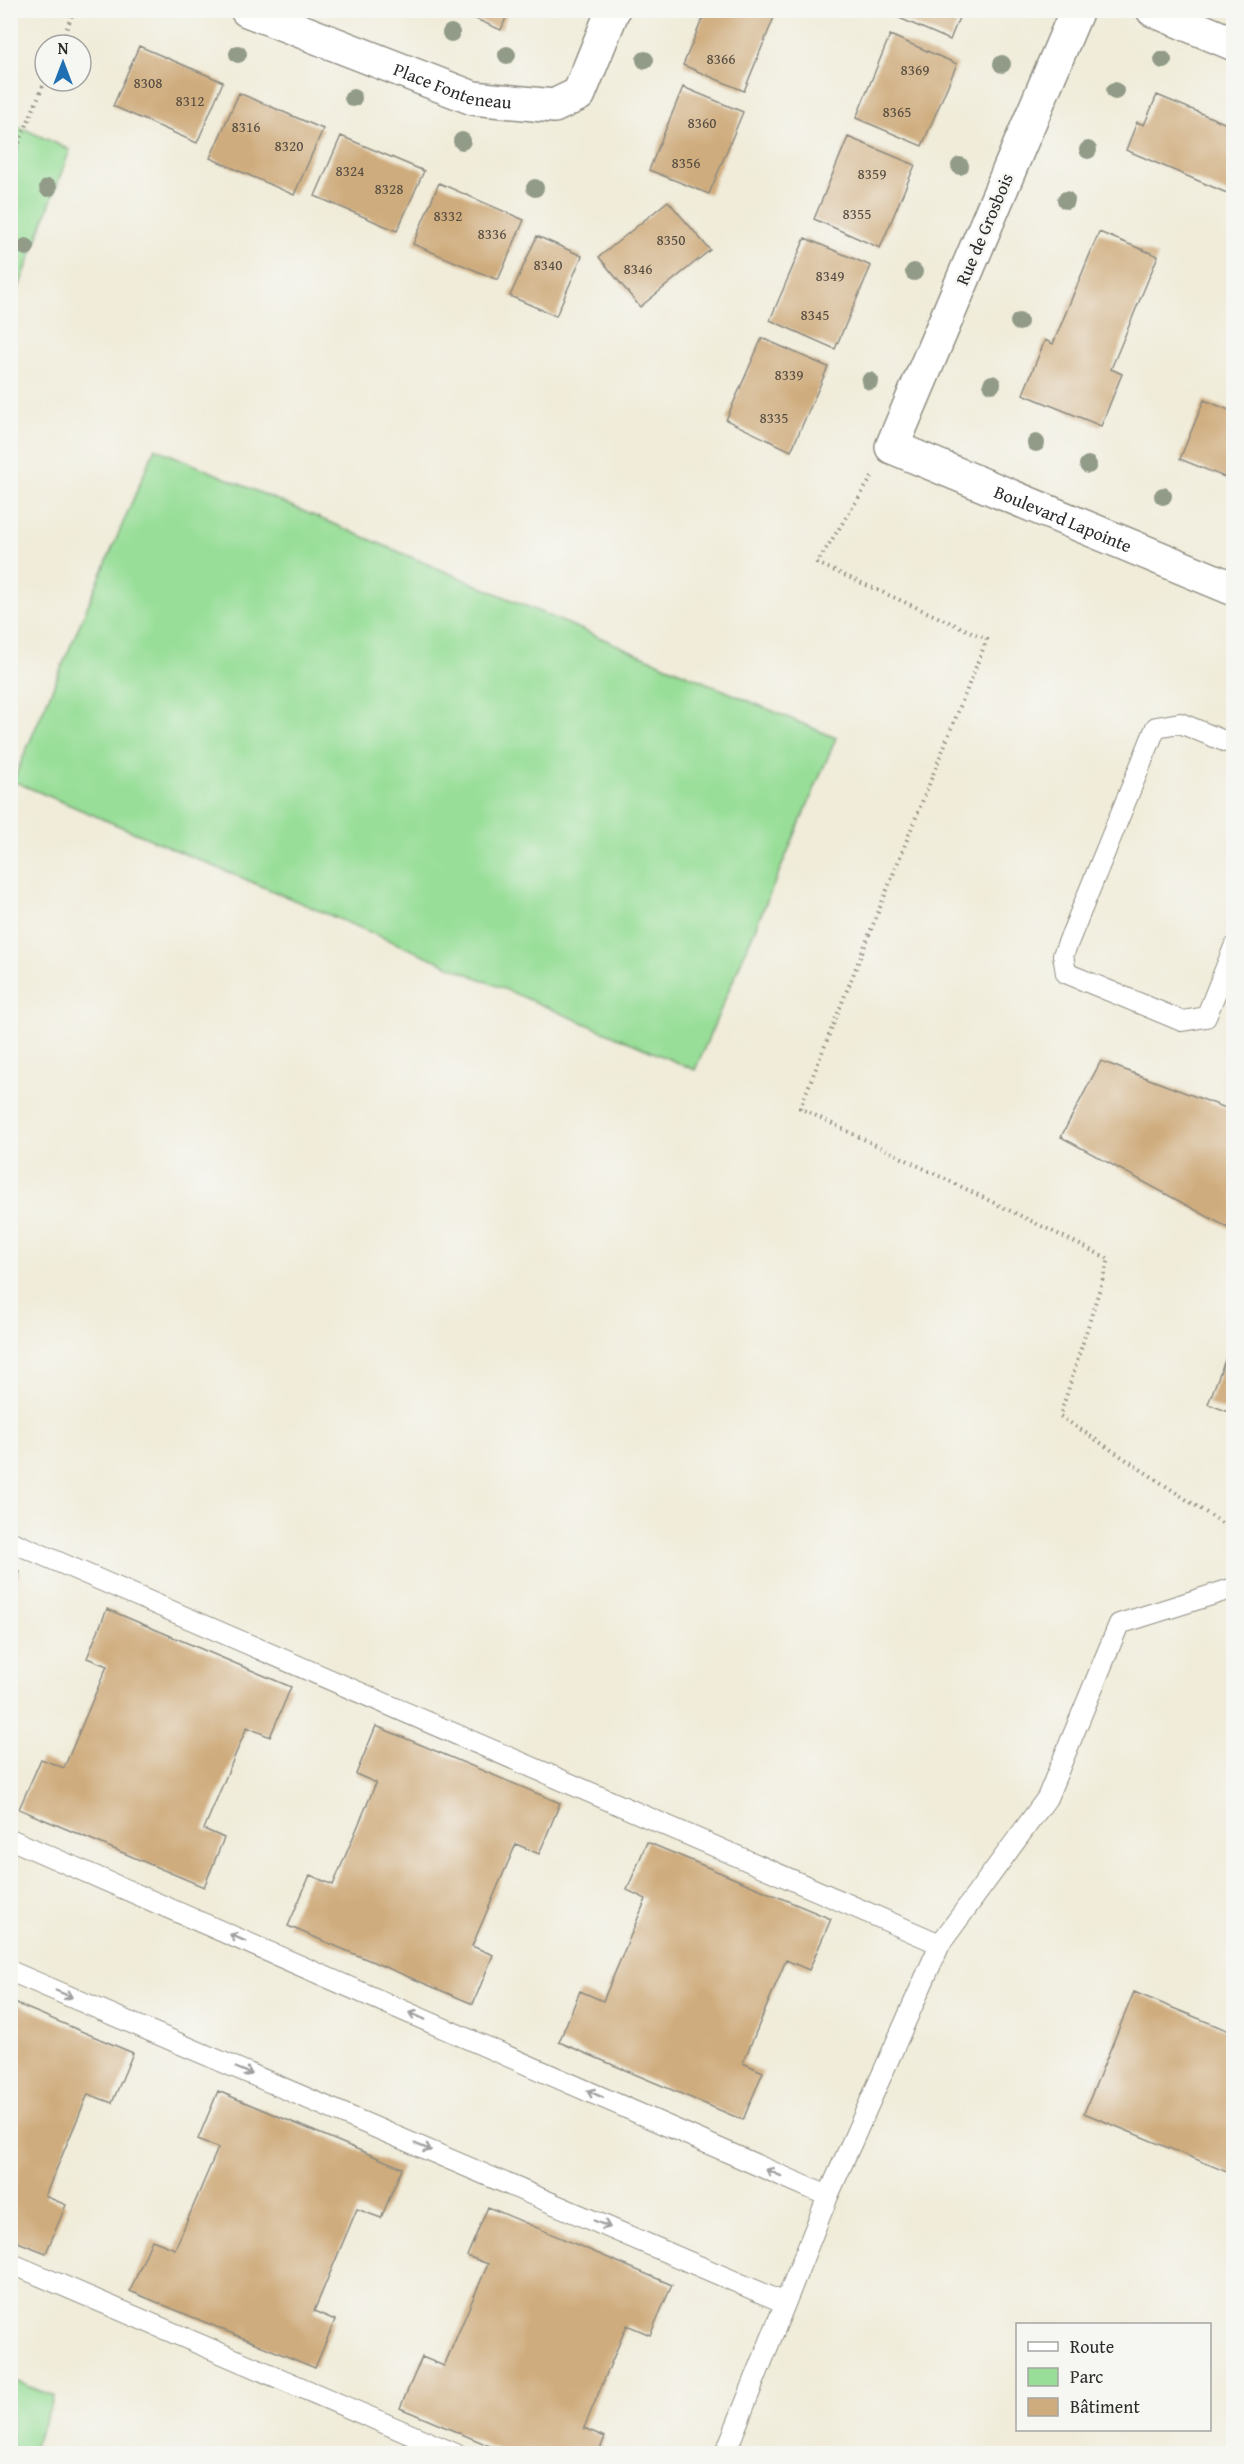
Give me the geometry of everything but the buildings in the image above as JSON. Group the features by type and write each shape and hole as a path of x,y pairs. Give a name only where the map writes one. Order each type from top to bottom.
{"street":[{"name":"Place Fonteneau","path":"247,10 473,98 554,106 579,94 613,10"},
{"name":"Rue de Grosbois","path":"892,447 1077,10"},
{"path":"1154,10 1233,44"},
{"name":"Boulevard Lapointe","path":"892,447 1233,589"}],"lane":[{"path":"1233,745 1180,723 1156,726 1063,955 1066,973 1182,1021 1206,1017 1233,946"},
{"path":"10,1541 940,1944"},
{"path":"725,2454 828,2196 940,1944 1047,1798 1119,1624 1233,1588"},
{"path":"10,1839 828,2196"},
{"path":"10,1971 785,2303"},
{"path":"10,2263 456,2454"}],"path":[{"path":"65,33 74,10"},
{"path":"10,165 40,93"},
{"path":"892,447 817,563 987,639 800,1108 1109,1259 1060,1416 1233,1531"}],"green space":[{"path":"11,123 70,150 11,309"},
{"path":"155,448 836,738 695,1070 13,781"},
{"path":"10,2379 55,2397 31,2453 11,2453"}]}
